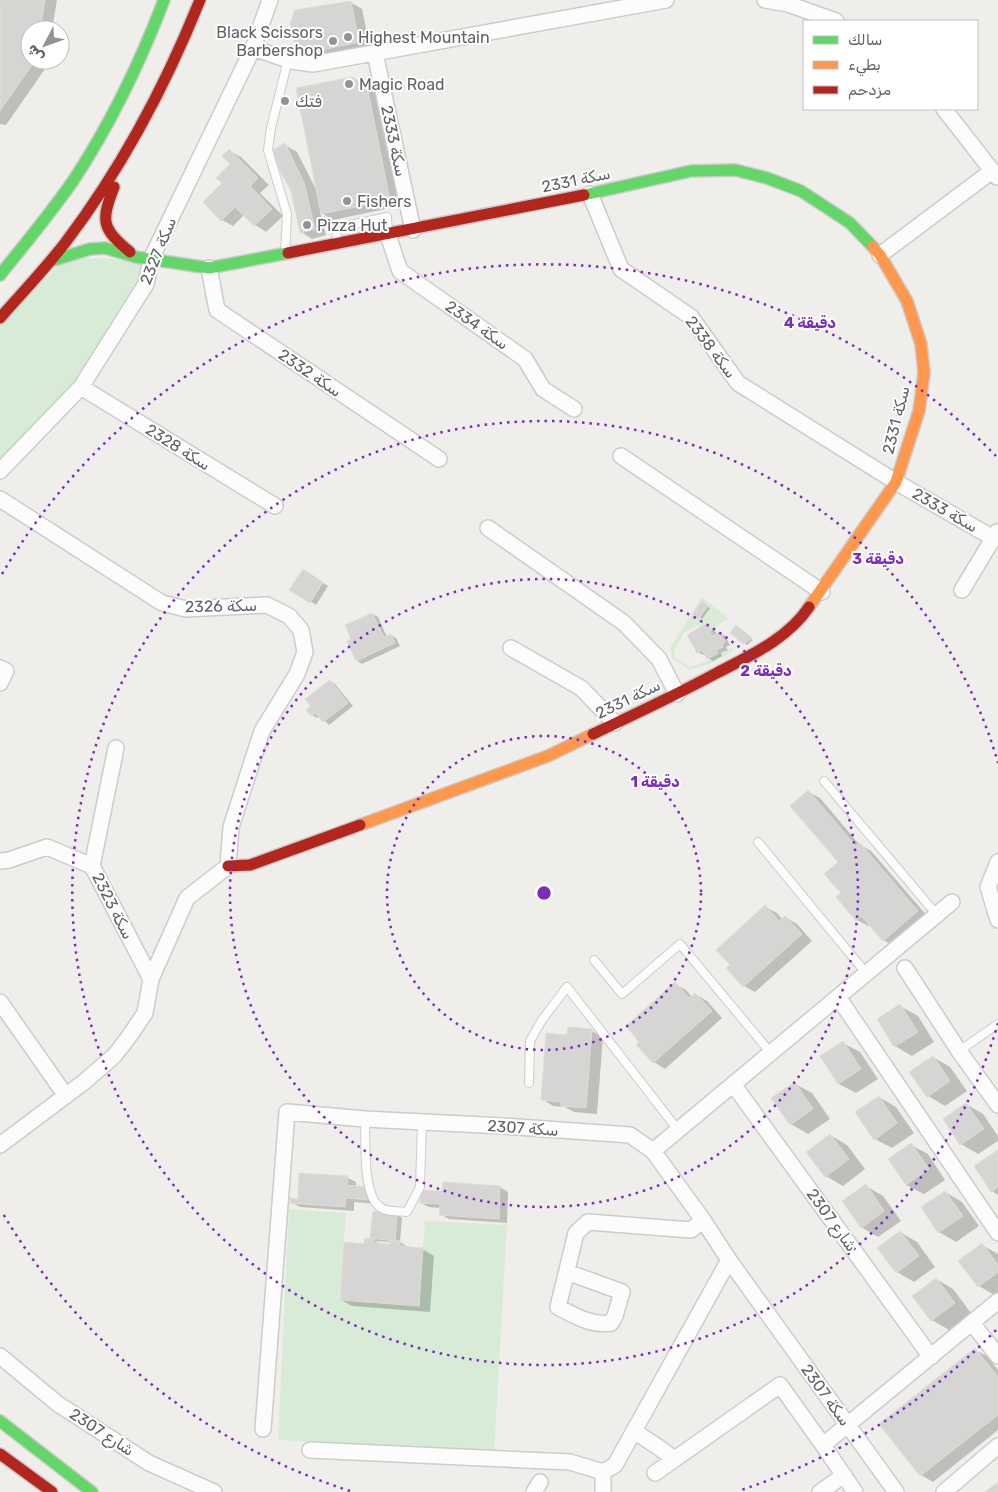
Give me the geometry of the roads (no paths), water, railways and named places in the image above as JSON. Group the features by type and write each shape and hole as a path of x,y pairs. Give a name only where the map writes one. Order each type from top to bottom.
{"street":[{"path":"0,275 34,234 82,166 130,81 164,0"},
{"path":"0,318 50,261 97,197 143,122 189,29 200,0"},
{"name":"سكة 2327","path":"0,471 81,387 146,284 152,259 253,48 270,0"},
{"path":"253,48 288,60 313,64 666,0"},
{"path":"765,0 788,4 833,20"},
{"name":"سكة 2333","path":"375,53 413,230"},
{"path":"880,255 995,175 945,110"},
{"path":"136,257 112,238 106,227 104,212 143,122"},
{"name":"سكة 2331","path":"50,261 90,249 104,248 136,257 209,268 413,230 590,194 691,171 735,170 768,178 801,191 850,223 880,255 907,300 921,344 924,373 919,411 896,482 822,592 799,622 760,652 548,756 250,865 228,866"},
{"name":"سكة 2338","path":"590,194 621,269 691,317 738,382 896,482"},
{"name":"سكة 2334","path":"388,235 400,271 525,359 543,389 574,409"},
{"name":"سكة 2332","path":"209,268 216,310 439,459"},
{"name":"سكة 2328","path":"81,387 275,506"},
{"path":"621,456 822,592"},
{"name":"سكة 2333","path":"896,482 995,534 962,590"},
{"name":"سكة 2326","path":"0,499 162,603 186,609 268,605 289,616 301,630 305,652 297,674 262,731 231,827 228,866"},
{"path":"488,528 624,623 660,659 677,694"},
{"path":"511,648 581,688 615,723"},
{"path":"0,668 6,671 0,683"},
{"path":"92,866 116,748"},
{"name":"سكة 2323","path":"0,860 8,860 47,847 92,866 151,979"},
{"path":"998,862 988,887 998,920"},
{"path":"0,1145 66,1096 114,1056 145,1012 151,979 187,898 228,866"},
{"path":"653,1151 952,902"},
{"path":"905,968 998,1105"},
{"path":"838,997 998,1233"},
{"path":"0,1002 66,1096"},
{"name":"2307 شارع","path":"732,1084 931,1357"},
{"name":"سكة 2307","path":"263,1429 287,1112 366,1119 630,1135 653,1151 896,1492"},
{"path":"567,1272 576,1233 588,1222 691,1230 703,1220"},
{"path":"310,1450 570,1462 603,1472 615,1465 729,1260"},
{"path":"823,1445 998,1301"},
{"path":"972,1323 998,1356"},
{"name":"2307 شارع","path":"0,1356 58,1404 149,1463 214,1492"},
{"path":"655,1473 780,1385 855,1492"},
{"path":"0,1421 92,1492"},
{"path":"634,1431 674,1459"},
{"path":"944,1492 997,1450"},
{"path":"0,1454 52,1492"},
{"path":"603,1472 603,1492"},
{"path":"820,1492 844,1475"}],"lane":[{"path":"285,254 286,214 268,150 271,128 288,60"},
{"path":"337,244 336,228 386,217 388,235"},
{"path":"824,781 937,915"},
{"path":"758,842 866,973"},
{"path":"594,960 622,994 680,944 770,1052"},
{"path":"529,1083 530,1041 542,1020 567,987 678,1130"},
{"path":"960,1051 998,1024"},
{"path":"366,1119 367,1181 374,1202 381,1209 406,1212 420,1187 422,1122"}],"place":[{"name":"Highest Mountain","path":"348,37"},
{"name":"Black Scissors Barbershop","path":"333,41"},
{"name":"Magic Road","path":"349,84"},
{"name":"فتك","path":"285,101"},
{"name":"Fishers","path":"347,201"},
{"name":"Pizza Hut","path":"307,225"}]}
